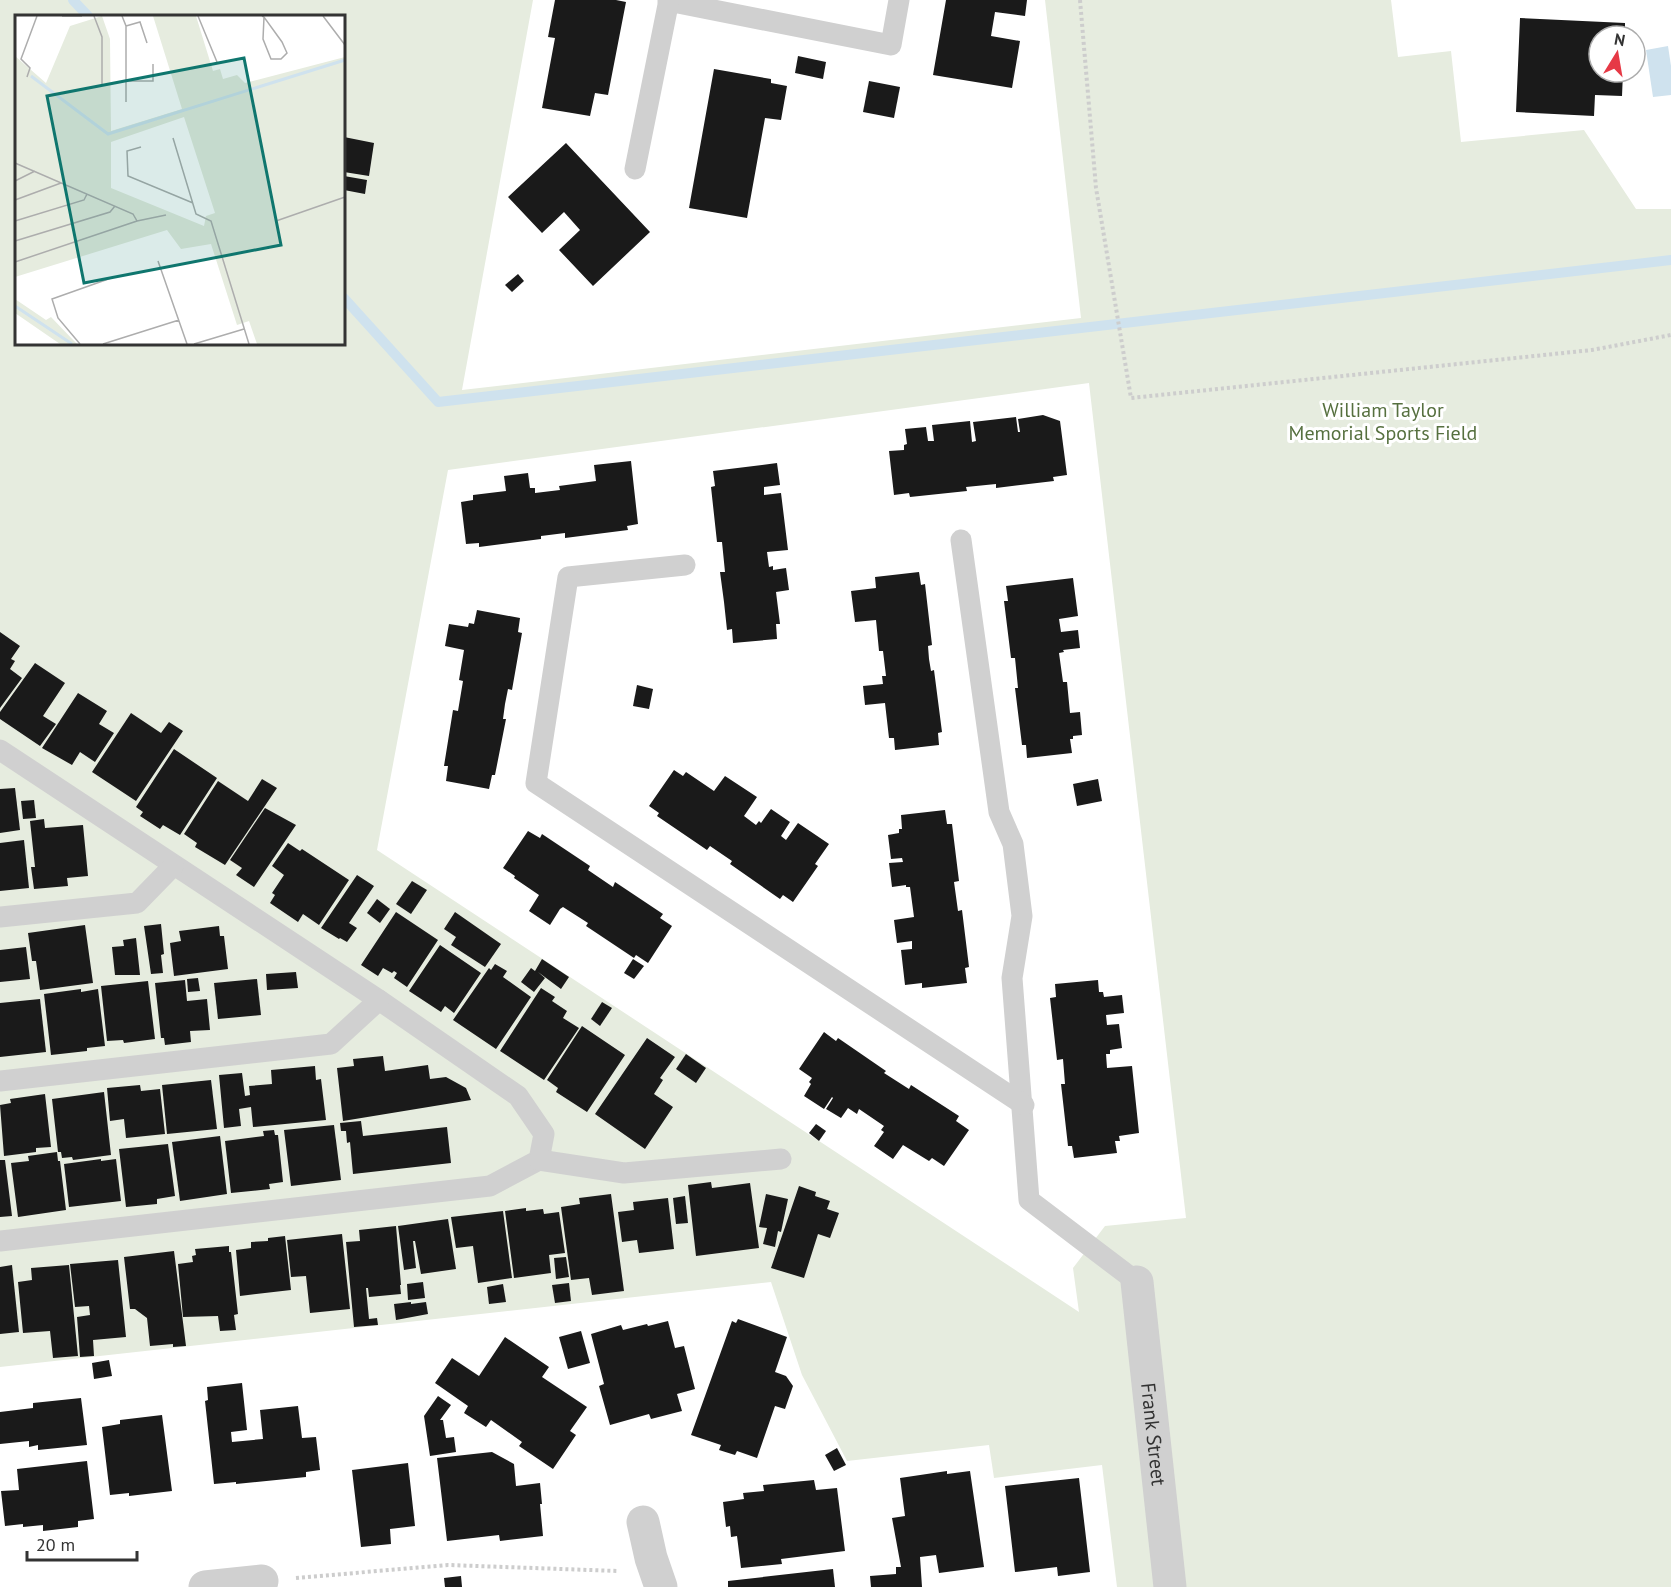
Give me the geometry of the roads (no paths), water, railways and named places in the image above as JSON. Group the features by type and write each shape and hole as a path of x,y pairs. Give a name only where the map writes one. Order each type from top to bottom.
{"street":[{"name":"Frank Street","path":"1137,1282 1170,1587"},
{"path":"643,1522 656,1573"},
{"path":"205,1587 262,1581"}],"lane":[{"path":"635,169 669,1 891,45 899,0"},
{"path":"961,540 999,812 1013,843 1022,916 1012,978 1029,1200 1137,1282"},
{"path":"685,565 568,577 536,783 1023,1105"},
{"path":"0,750 379,1000 518,1096 544,1134 539,1160"},
{"path":"0,917 137,903 173,866"},
{"path":"0,1080 332,1044 379,1000"},
{"path":"0,1241 490,1186 539,1160 624,1173 781,1159"}],"water":[{"path":"1668,46 1671,95 1653,97 1647,50"}],"waterway":[{"path":"73,0 87,15"},
{"path":"345,299 438,402 1671,260"}],"park label":[{"name":"William Taylor Memorial Sports Field","path":"1383,422"}]}
